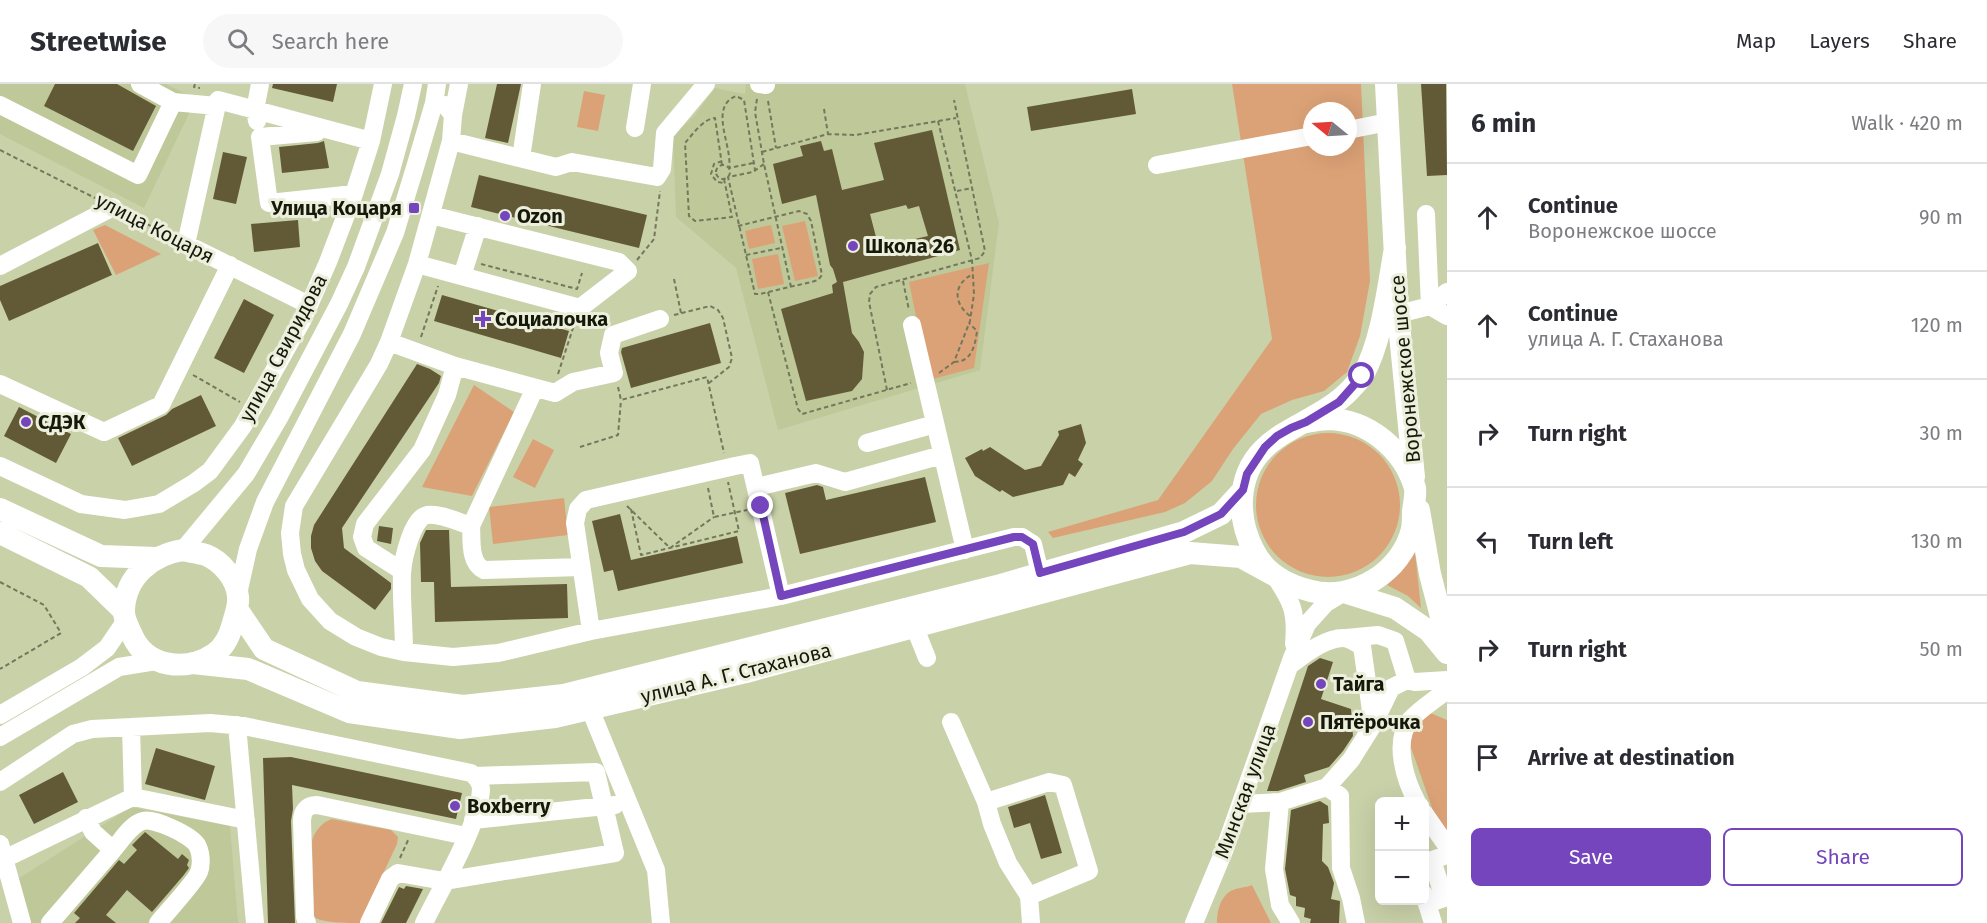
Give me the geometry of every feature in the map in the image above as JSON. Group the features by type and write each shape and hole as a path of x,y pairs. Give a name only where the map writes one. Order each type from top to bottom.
{"main road":[{"name":"Воронежское шоссе","path":"1386,84 1398,314 1415,489 1430,573 1447,640"},
{"name":"Воронежское шоссе","path":"1306,422 1328,419 1351,422 1371,431 1389,444 1403,462 1415,489 1412,529 1402,552 1387,571 1367,585 1344,592 1319,593 1295,587 1274,575 1258,558 1246,537 1241,513 1243,490 1247,474 1265,447 1291,428 1306,422 1339,402 1362,376 1380,329 1395,248"},
{"name":"улица А. Г. Стаханова","path":"238,602 264,649 357,693 463,706 564,695 1040,573 1184,532 1221,514 1243,490"},
{"path":"0,509 101,556 156,558 183,550 207,556 227,570 238,602 229,638 215,654 193,663 176,666 156,661 136,644 125,615 89,577 0,533"},
{"name":"улица А. Г. Стаханова","path":"193,663 248,669 348,712 460,728 555,717 746,672 1190,553 1241,557 1274,575"},
{"path":"125,615 129,586 138,572 156,558"},
{"name":"Воронежское шоссе","path":"1344,592 1395,608 1429,631 1447,654"}],"street":[{"path":"140,84 173,102 217,106"},
{"path":"260,84 255,110 269,203 354,194"},
{"name":"улица Свиридова","path":"0,466 81,504 125,510 159,504 210,471 253,409 309,305 354,194 372,141 384,84"},
{"name":"улица Свиридова","path":"183,550 246,474 279,418 339,304 356,267 390,174 413,84"},
{"path":"238,602 248,549 265,502 352,334 395,233 434,103 437,84"},
{"path":"459,84 453,115 452,141 417,264 388,342 379,364 294,506 290,533 292,554 302,585 310,599 330,621 356,637 381,646 404,652 453,657 498,653 591,631 781,596 1022,537 1033,544 1040,573"},
{"path":"521,158 532,84"},
{"path":"635,128 642,84"},
{"path":"452,141 556,166 569,162 657,177 662,169 665,134 706,84"},
{"path":"186,244 218,100 372,141"},
{"path":"0,105 138,175 173,102"},
{"path":"434,103 445,105 453,115"},
{"path":"1357,128 1388,122"},
{"path":"260,137 330,131"},
{"path":"1157,165 1303,138"},
{"path":"0,266 113,207"},
{"path":"1426,214 1430,306"},
{"path":"417,264 442,271 464,268 580,308 628,271 619,262 431,215"},
{"path":"464,268 478,226"},
{"name":"улица Коцаря","path":"186,244 309,305"},
{"path":"0,384 104,432 161,405 230,265"},
{"path":"1398,314 1430,306 1447,292"},
{"path":"1430,306 1447,316"},
{"path":"388,342 455,366 555,393 573,382 614,373 609,352 613,335 660,319"},
{"path":"912,325 964,550"},
{"path":"402,571 366,548 362,537 365,524 422,450 447,395 455,366"},
{"path":"544,390 471,526 474,557 476,564 484,570 581,567"},
{"path":"867,443 935,424"},
{"path":"757,487 816,472 845,482 942,455"},
{"path":"591,631 575,523 578,509 586,500 704,473 728,475 750,463 781,596"},
{"path":"404,652 402,571 413,528 422,517 428,515 471,526"},
{"path":"1274,575 1289,597 1296,623 1291,661"},
{"path":"1291,661 1307,624 1326,603 1344,592"},
{"path":"0,715 82,667 107,648 125,615"},
{"path":"915,628 927,658"},
{"path":"1291,661 1330,641 1378,635 1395,641 1407,680"},
{"path":"1344,638 1362,646 1373,725"},
{"path":"0,737 119,667 156,661"},
{"name":"Минская улица","path":"1194,923 1224,851 1291,661"},
{"path":"1241,804 1280,802 1327,787 1351,760 1373,725 1391,688 1407,680 1415,682 1447,680"},
{"path":"1416,797 1404,769 1402,752 1404,734 1410,721 1447,690"},
{"path":"590,709 656,870 661,923"},
{"path":"951,722 986,802 992,824 1008,863 1029,896 1031,923"},
{"path":"0,782 73,734 106,727 210,723 237,725 471,773 481,788 470,828 424,923"},
{"path":"237,725 255,923"},
{"path":"131,727 132,796"},
{"path":"369,923 390,879 395,874 402,873 444,881 615,852 596,772 475,776"},
{"path":"986,802 1049,782 1064,785 1089,871 1029,896"},
{"path":"1327,787 1340,796 1341,868 1356,923"},
{"path":"22,923 7,897 1,855 132,796 246,820"},
{"path":"1280,802 1274,869 1280,905 1291,923"},
{"path":"307,923 302,821 302,814 306,809 317,805 415,826 470,828 629,804"},
{"path":"86,818 93,832 113,850"},
{"path":"1429,819 1447,846"},
{"path":"50,923 136,824 151,820 177,831 196,843 201,855 199,873 158,923"},
{"path":"1433,923 1435,899 1432,860 1447,855"}],"path":[{"path":"764,88 776,148"},
{"path":"764,88 756,102 754,112 774,217 791,287"},
{"path":"711,174 717,182 725,181 730,173 722,112 728,101 736,96 744,100 755,171"},
{"path":"887,390 869,302 870,294 876,287 980,258 985,251 954,100"},
{"path":"824,108 828,134"},
{"path":"722,163 715,118 712,117 685,143 689,216 695,221 732,217 725,181"},
{"path":"762,152 828,134 856,135 956,118"},
{"path":"768,292 798,409 802,414 924,379 945,370 954,362 969,323 974,294 973,274 972,260 938,121"},
{"name":"улица Коцаря","path":"0,150 186,244"},
{"path":"722,163 716,169 716,174 725,181"},
{"path":"711,174 714,164 722,163 729,168 753,163"},
{"path":"728,177 755,171 764,164"},
{"path":"711,174 716,174"},
{"path":"628,271 654,239 661,184 657,177"},
{"path":"728,177 738,226 755,294 818,280 822,275 811,221 807,214 799,211 738,226"},
{"path":"955,192 972,188"},
{"path":"746,255 781,248"},
{"path":"464,268 577,289 582,273"},
{"path":"417,352 442,271"},
{"path":"970,316 962,309 958,297 962,282 973,274"},
{"path":"674,279 681,313"},
{"path":"902,280 912,325"},
{"path":"660,319 710,306 718,310 723,318 732,358 729,367 709,383"},
{"path":"544,390 580,308"},
{"path":"954,362 968,359 972,351 977,332 969,323"},
{"path":"180,367 253,409"},
{"path":"580,447 618,435 621,400 614,373"},
{"path":"621,400 707,377 739,531 641,555 631,509"},
{"path":"704,473 714,517"},
{"path":"614,494 670,548"},
{"path":"670,548 714,517 761,506"},
{"path":"0,582 44,605 61,633 0,669"},
{"path":"390,879 415,826"}],"shaded area":[{"path":"0,84 166,84 196,99 144,208 0,134"},
{"name":"Школа 26","path":"746,84 965,84 999,223 980,370 778,430 736,268 676,217 673,136 695,115 715,88 745,94"},
{"path":"1232,84 1361,84 1370,281 1360,336 1347,372 1324,391 1292,400 1261,414 1233,449 1212,481 1185,503 1165,512 1053,538 1048,532 1158,500 1272,339"},
{"path":"584,91 605,95 598,131 577,127"},
{"path":"805,221 818,276 795,281 782,226"},
{"path":"105,225 161,254 116,275 93,230"},
{"path":"771,225 775,243 749,249 745,231"},
{"path":"778,254 784,284 758,289 752,259"},
{"path":"989,263 974,368 929,380 909,282"},
{"path":"474,385 514,412 472,496 422,487"},
{"path":"1328,433 1356,438 1379,454 1395,477 1400,505 1395,533 1379,556 1356,572 1328,577 1300,572 1277,556 1261,533 1256,505 1261,477 1277,454 1300,438"},
{"path":"533,439 554,450 535,488 513,477"},
{"path":"564,498 568,535 493,544 489,507"},
{"path":"1415,552 1421,608 1408,596 1387,585 1402,571"},
{"path":"1428,712 1447,720 1447,832 1437,822 1408,739 1411,725"},
{"path":"131,807 230,826 238,923 31,923 18,879"},
{"path":"332,819 391,830 398,837 397,844 360,923 329,922 314,917 312,841 319,827"},
{"path":"1252,885 1271,923 1217,923 1219,908 1225,895 1233,890"}],"building":[{"path":"55,84 117,84 156,106 133,151 44,106"},
{"path":"273,84 337,84 333,102 272,88"},
{"path":"497,84 521,84 508,143 485,138"},
{"path":"1421,84 1446,84 1447,175 1427,176"},
{"path":"1132,89 1136,114 1031,131 1027,107"},
{"path":"932,130 960,250 843,282 852,333 864,352 862,379 852,391 806,401 781,309 833,293 832,285 837,282 830,265 816,195 782,204 773,164 803,156 800,146 821,141 824,151 832,149 842,190 884,180 874,143","holes":["906,205 908,209 919,206 928,236 915,239 917,246 881,256 870,214"]},
{"path":"324,141 329,168 282,173 279,147"},
{"path":"223,152 247,157 236,204 213,199"},
{"path":"479,175 647,215 639,248 471,207"},
{"path":"298,220 300,247 254,252 251,224"},
{"path":"98,243 112,275 9,321 0,300 0,286"},
{"path":"442,295 569,331 561,358 434,321"},
{"path":"244,299 274,315 244,373 214,358"},
{"path":"710,323 721,363 631,388 621,352 622,348"},
{"path":"417,364 441,376 439,383 342,528 344,548 391,583 391,589 375,610 322,571 315,561 311,548 311,536 314,525"},
{"path":"201,395 216,426 132,466 118,438"},
{"path":"19,407 71,434 56,463 4,436"},
{"path":"1081,424 1086,443 1078,460 1083,464 1075,477 1069,473 1063,485 1013,497 1002,490 1000,492 975,476 965,458 990,447 1025,470 1041,466 1059,435 1058,431"},
{"path":"925,477 936,522 800,554 785,493 817,485 823,487 826,500"},
{"path":"620,514 631,560 737,536 743,563 618,591 613,570 604,572 592,521"},
{"path":"379,526 393,528 391,544 377,541"},
{"path":"426,530 449,530 451,587 567,584 568,618 435,622 434,582 421,582 420,543"},
{"path":"1320,658 1333,662 1321,699 1351,709 1353,736 1329,767 1304,775 1306,782 1278,791 1267,791 1308,666"},
{"path":"156,748 215,766 205,800 145,784"},
{"path":"291,757 462,793 456,819 292,785 295,923 268,923 263,758"},
{"path":"63,772 78,802 34,824 19,795"},
{"path":"1045,795 1062,853 1041,859 1030,823 1014,828 1008,807"},
{"path":"1320,801 1328,806 1329,823 1323,824 1322,861 1328,867 1334,883 1331,899 1340,901 1339,923 1310,923 1311,919 1304,917 1305,908 1296,906 1296,897 1290,895 1285,869 1291,810"},
{"path":"145,832 178,859 182,854 189,860 187,865 189,868 183,876 152,912 127,890 106,915 116,923 75,923 80,918 74,913 119,860 124,864 137,850 132,845"},
{"path":"406,886 423,889 406,923 381,923 399,887 404,889"}],"place":[{"name":"Улица Коцаря","path":"414,208"},
{"name":"Ozon","path":"505,216"},
{"name":"Школа 26","path":"853,246"},
{"name":"Социалочка","path":"483,319"},
{"name":"СДЭК","path":"26,422"},
{"name":"Тайга","path":"1321,684"},
{"name":"Пятёрочка","path":"1308,722"},
{"name":"Boxberry","path":"455,806"}],"route":[{"path":"761,506 781,596 1014,537 1029,539 1033,544 1040,573 1184,532 1221,514 1243,490 1247,474 1265,447 1277,436 1339,402 1362,376"}]}
